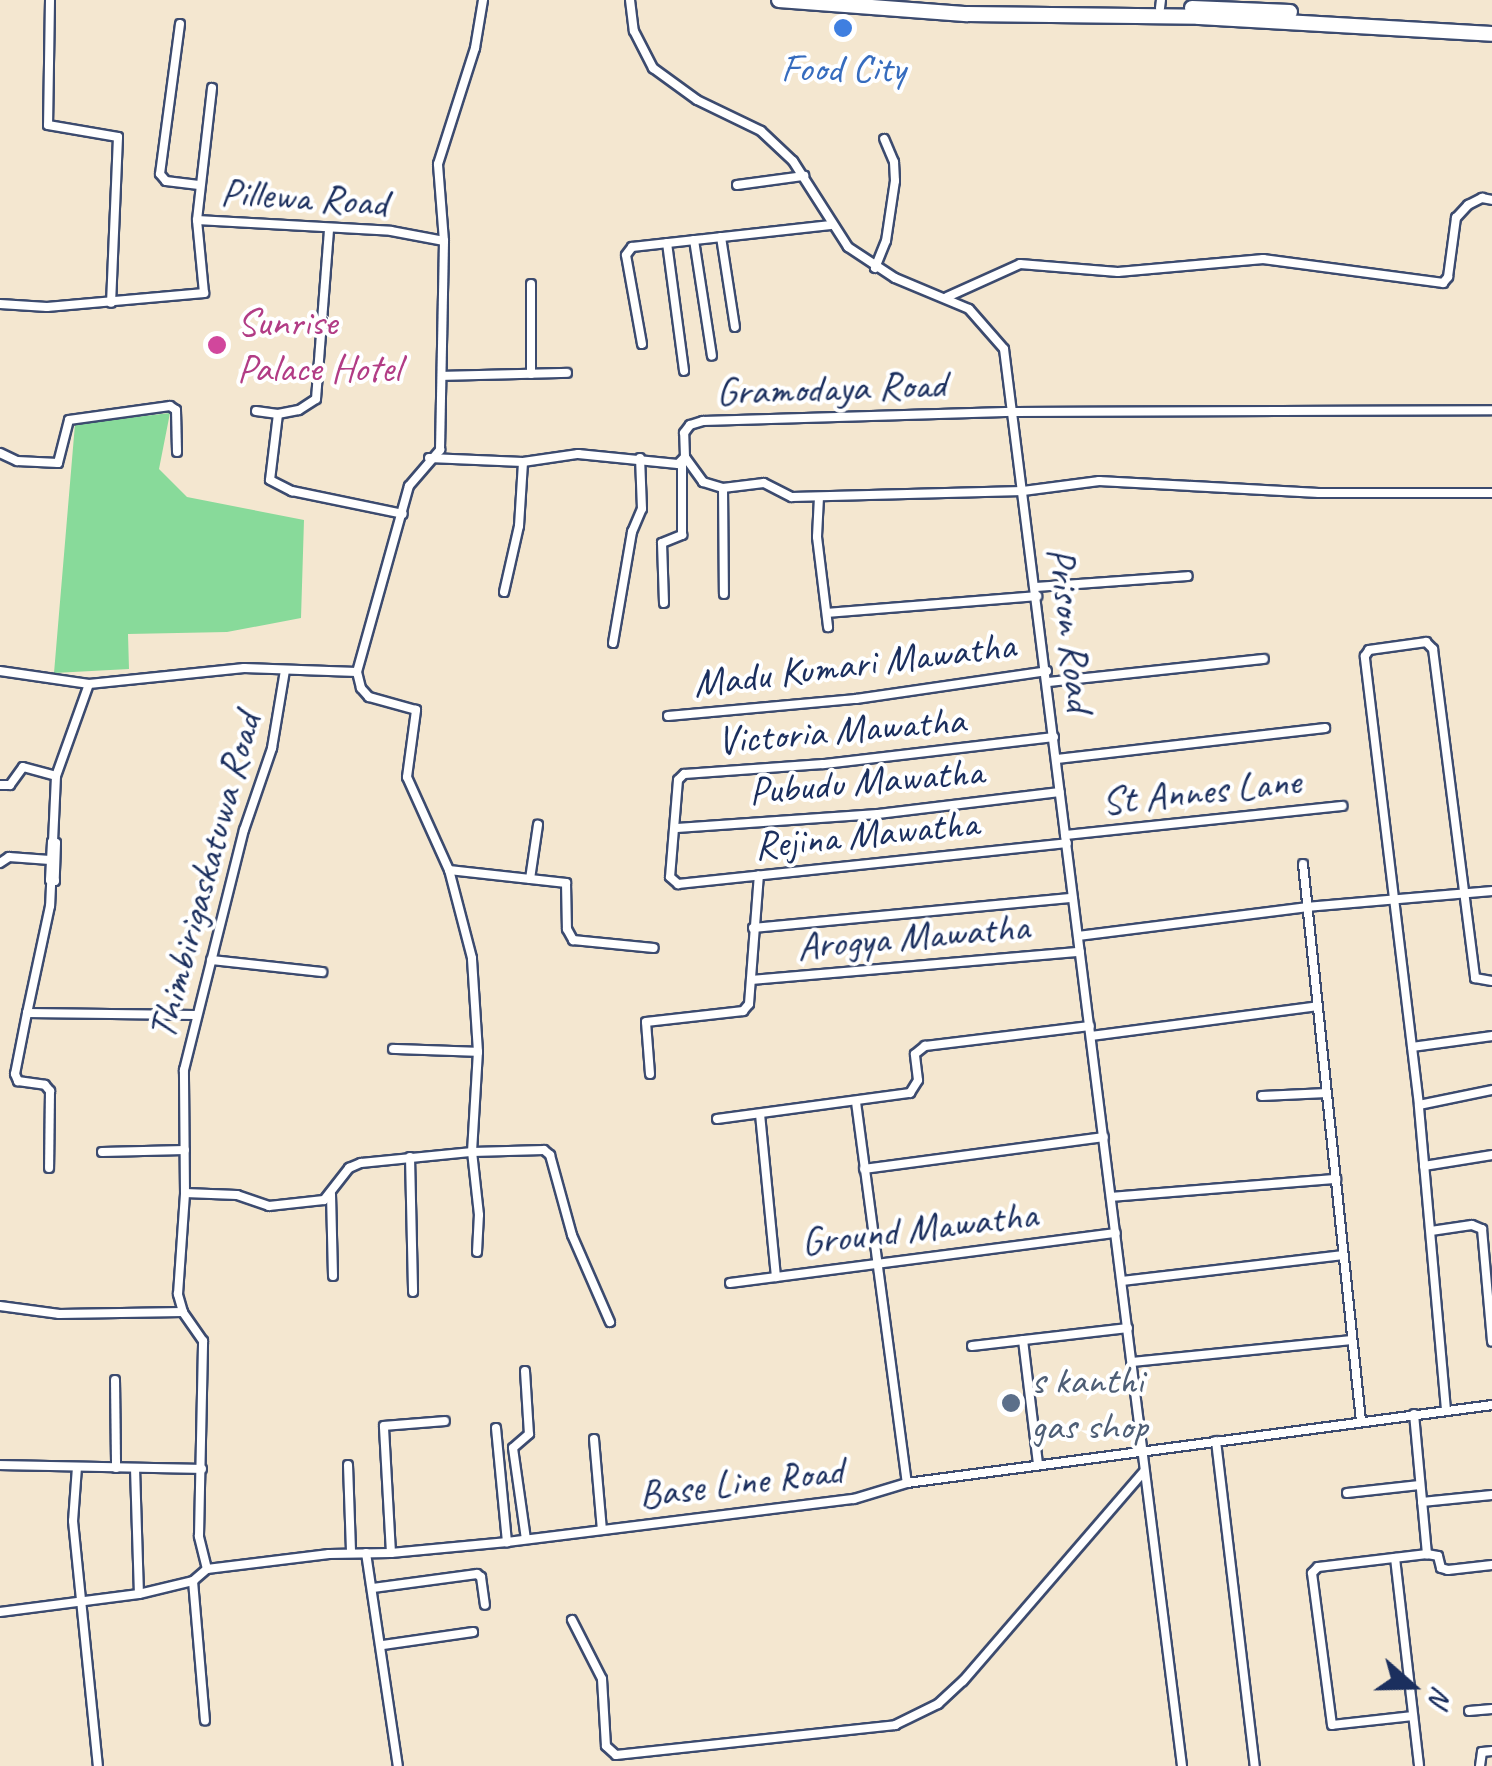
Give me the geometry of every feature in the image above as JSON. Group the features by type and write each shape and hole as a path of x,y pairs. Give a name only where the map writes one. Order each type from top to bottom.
{"highway":[{"path":"779,0 984,14 1140,15 1492,34"},
{"path":"861,0 1161,4 1492,24"}],"street":[{"path":"50,0 48,125 118,137 111,302"},
{"path":"476,1252 479,1215 472,1152 478,1052 472,958 449,870 407,776 416,710 369,696 361,688 357,672 409,486 429,458 440,450 444,240 438,164 475,48 483,0"},
{"name":"Prison Road","path":"630,0 634,31 653,68 697,100 761,131 804,176 830,225 848,247 876,268 946,298 988,325 1004,349 1182,1766"},
{"path":"180,24 160,174 166,181 199,185"},
{"path":"197,220 212,88"},
{"path":"876,268 886,240 895,182 894,162 884,139"},
{"path":"737,185 804,176"},
{"path":"946,298 1020,264 1118,272 1264,258 1443,282 1448,277 1456,218 1482,198 1492,200"},
{"name":"Pillewa Road","path":"0,304 111,302 204,293 197,220 392,231 444,240"},
{"path":"642,344 626,255 632,247 830,225"},
{"path":"256,411 278,414 299,410 316,399 329,229"},
{"path":"721,237 735,327"},
{"path":"694,240 712,356"},
{"path":"668,243 684,371"},
{"path":"530,284 531,374"},
{"path":"442,376 567,373"},
{"path":"0,454 17,461 58,463 69,420 170,406 176,410 178,452"},
{"path":"1014,412 1492,410"},
{"name":"Gramodaya Road","path":"664,602 662,543 682,535 684,433 690,425 703,421 1014,412"},
{"path":"278,414 270,480 292,491 403,514"},
{"name":"Gramodaya Road","path":"429,458 523,462 578,454 684,459"},
{"path":"613,643 632,532 642,509 640,458"},
{"path":"684,459 703,482 723,488 764,483 792,497 1023,490 1098,480 1319,493 1492,493"},
{"path":"504,592 519,526 523,462"},
{"path":"723,488 724,594"},
{"path":"819,497 818,537 828,628"},
{"path":"827,613 1188,576"},
{"path":"1446,1410 1419,1105 1365,656 1369,650 1426,642 1432,649 1475,978 1492,981"},
{"path":"1048,682 1264,659"},
{"name":"Thimbirigaskatuwa Road","path":"0,671 89,684 244,668 357,672"},
{"name":"Thimbirigaskatuwa Road","path":"206,1568 199,1536 204,1341 183,1312 178,1294 185,1193 184,1070 244,830 272,748 285,670"},
{"name":"Madu Kumari Mawatha","path":"668,716 856,699 1047,671"},
{"path":"49,1168 50,1090 45,1085 18,1081 15,1074 50,906 56,776 89,684"},
{"path":"1057,759 1325,728"},
{"name":"Victoria Mawatha","path":"672,882 678,780 684,774 823,764 1054,737"},
{"path":"0,785 10,784 22,767 56,776"},
{"name":"Pubudu Mawatha","path":"677,828 878,814 1060,792"},
{"name":"St Annes Lane","path":"1066,839 1342,806"},
{"path":"530,879 538,825"},
{"name":"Rejina Mawatha","path":"672,882 1066,839"},
{"path":"0,864 9,857 50,860"},
{"path":"1303,864 1361,1421"},
{"path":"449,870 566,883 567,929 573,940 654,948"},
{"path":"650,1074 646,1022 743,1011 749,1004 759,874"},
{"path":"1078,936 1306,907 1492,891"},
{"path":"753,928 1072,898"},
{"name":"Arogya Mawatha","path":"751,980 1080,952"},
{"path":"212,960 322,972"},
{"path":"1090,1036 1318,1006"},
{"path":"27,1013 195,1015"},
{"path":"717,1119 856,1102 915,1090 915,1054 925,1046 1090,1026"},
{"path":"1412,1047 1492,1036"},
{"path":"393,1050 478,1052"},
{"path":"1419,1105 1492,1090"},
{"path":"1262,1096 1327,1093"},
{"path":"856,1102 907,1482"},
{"path":"760,1114 776,1277"},
{"path":"864,1169 1104,1137"},
{"path":"185,1193 238,1195 269,1206 324,1200 349,1168 410,1157 514,1148 544,1150 550,1155 572,1235 610,1322"},
{"path":"102,1152 186,1150"},
{"path":"1424,1166 1492,1155"},
{"path":"410,1157 414,1292"},
{"path":"1111,1197 1336,1179"},
{"path":"330,1194 333,1276"},
{"path":"1430,1231 1472,1225 1482,1229 1492,1342"},
{"name":"Ground Mawatha","path":"730,1282 1116,1233"},
{"path":"1122,1282 1344,1255"},
{"path":"0,1306 58,1314 183,1312"},
{"path":"972,1346 1128,1328"},
{"path":"1023,1340 1038,1464"},
{"path":"1132,1362 1352,1340"},
{"path":"526,1371 530,1434 513,1448 526,1539"},
{"path":"115,1380 116,1468"},
{"name":"Base Line Road","path":"206,1568 506,1542 854,1499 907,1482 1492,1405"},
{"path":"1414,1414 1427,1554"},
{"path":"391,1553 384,1426 445,1421"},
{"path":"496,1428 506,1542"},
{"path":"594,1439 602,1530"},
{"path":"1216,1441 1255,1766"},
{"path":"348,1465 351,1553"},
{"path":"0,1466 202,1469"},
{"path":"78,1467 73,1521 98,1766"},
{"path":"135,1468 139,1594"},
{"path":"572,1620 602,1679 606,1746 616,1755 895,1725 938,1704 963,1681 1144,1471"},
{"path":"1347,1494 1420,1486"},
{"path":"1422,1502 1492,1495"},
{"path":"366,1553 383,1645 398,1766"},
{"path":"1413,1716 1332,1725 1314,1570 1427,1554 1438,1556 1441,1568 1448,1570 1492,1565"},
{"path":"1395,1558 1419,1766"},
{"path":"0,1612 139,1594 193,1581 206,1568"},
{"path":"372,1588 477,1574 482,1577 486,1605"},
{"path":"193,1581 206,1720"},
{"path":"383,1645 472,1632"},
{"path":"1468,1711 1492,1709"},
{"path":"1480,1766 1482,1752 1492,1751"}],"green space":[{"path":"170,413 159,469 187,497 304,520 301,618 227,632 128,634 129,669 54,673 75,424"}],"place":[{"name":"Food City","path":"843,28"},
{"name":"Sunrise Palace Hotel","path":"217,345"},
{"name":"s kanthi gas shop","path":"1011,1403"}]}
